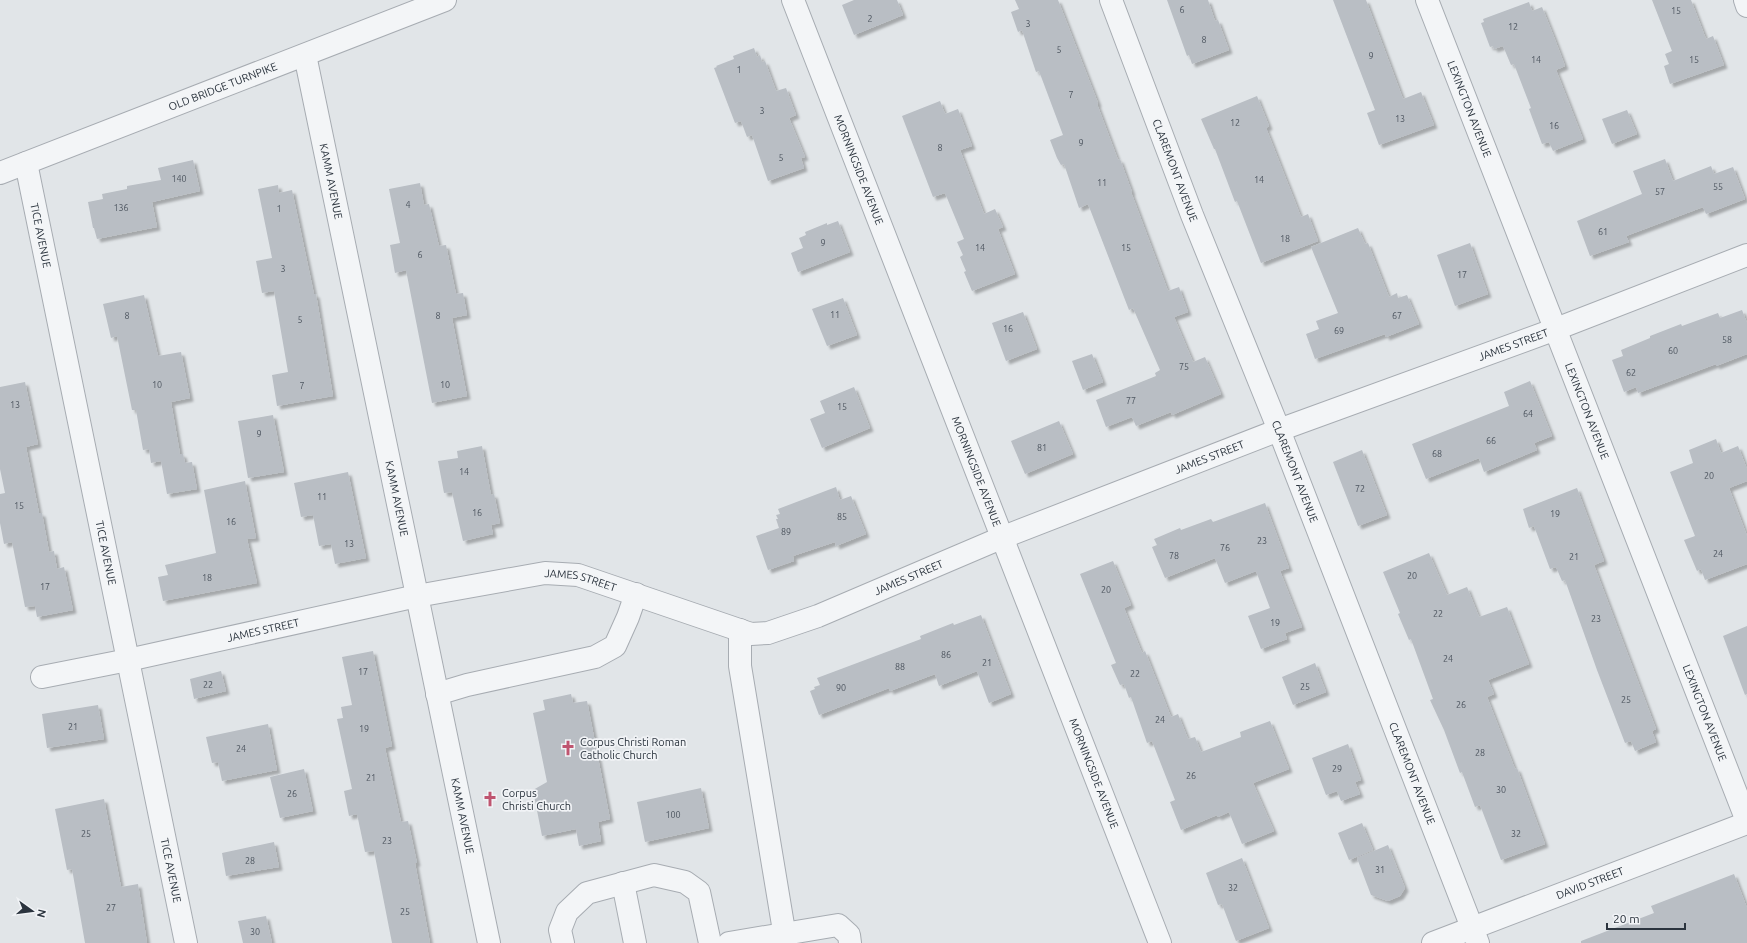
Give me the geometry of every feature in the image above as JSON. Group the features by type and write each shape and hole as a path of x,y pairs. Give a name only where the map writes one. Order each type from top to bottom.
{"street":[{"name":"OLD BRIDGE TURNPIKE","path":"0,173 445,0"},
{"name":"MORNINGSIDE AVENUE","path":"793,0 1001,538 1160,943"},
{"name":"CLAREMONT AVENUE","path":"1111,0 1192,215 1279,430 1475,935"},
{"name":"LEXINGTON AVENUE","path":"1427,0 1747,822"},
{"path":"1745,0 1747,6"},
{"name":"KAMM AVENUE","path":"305,55 489,943"},
{"name":"TICE AVENUE","path":"26,163 186,943"},
{"name":"JAMES STREET","path":"42,677 128,660 417,596 545,573 578,575 752,634 768,634 818,616 1001,538 1279,430 1556,329 1747,255"},
{"path":"437,694 467,685 595,657 615,646 636,594"},
{"path":"740,630 740,666 785,938"},
{"name":"DAVID STREET","path":"1433,943 1475,935 1747,822"},
{"path":"562,943 560,930 567,912 588,893 654,875 685,882 699,892 710,943"},
{"path":"623,883 635,943"},
{"path":"729,943 785,938 838,925 849,935 850,943"}],"building":[{"path":"854,0 897,0 903,15 854,35 842,5"},
{"path":"1015,0 1058,0 1098,103 1097,104 1118,160 1120,159 1168,291 1179,287 1188,312 1174,317 1193,362 1205,357 1221,394 1172,415 1171,412 1136,426 1132,417 1106,427 1096,400 1156,376 1155,373 1160,370 1133,308 1129,310 1088,204 1079,208 1064,164 1061,165 1057,158 1050,140 1063,135 1039,71 1036,72 1022,30 1018,32 1011,12 1019,9"},
{"path":"1167,0 1208,0 1215,21 1218,20 1229,50 1192,64 1189,55 1187,56"},
{"path":"1333,0 1366,0 1403,99 1421,92 1434,125 1379,145 1367,113 1375,110"},
{"path":"1652,0 1691,0 1706,39 1713,36 1724,65 1670,84 1664,66 1669,64 1665,54 1672,51"},
{"path":"1529,2 1532,11 1542,7 1554,37 1565,66 1556,70 1583,139 1553,151 1549,142 1542,144 1529,109 1531,108 1514,64 1511,65 1503,46 1494,49 1493,46 1490,47 1481,23 1484,22 1483,19"},
{"path":"754,48 757,57 760,55 762,62 765,61 776,91 786,88 796,115 789,118 805,157 801,158 804,168 768,181 752,135 747,137 741,121 735,123 714,68 734,59 733,56"},
{"path":"1257,96 1269,126 1266,128 1301,217 1308,214 1318,241 1261,263 1237,201 1235,202 1215,149 1201,119"},
{"path":"940,101 945,114 958,109 972,146 960,150 984,214 995,209 1003,227 998,229 1015,274 972,291 964,272 966,271 960,257 963,255 957,242 964,239 945,193 933,197 902,116"},
{"path":"1627,110 1637,134 1612,144 1602,119"},
{"path":"1665,159 1673,181 1711,166 1714,174 1733,167 1745,199 1706,214 1703,207 1626,236 1629,242 1590,256 1577,221 1642,194 1633,171"},
{"path":"193,160 200,191 152,202 157,227 97,239 93,228 88,202 103,199 102,194 127,189 127,186 161,180 158,168"},
{"path":"420,183 424,205 429,204 439,246 446,245 456,294 463,293 467,315 452,318 467,396 432,403 406,270 395,273 390,245 400,243 389,189"},
{"path":"278,185 279,193 292,190 314,294 316,294 333,396 277,406 272,375 288,372 274,291 262,293 256,261 272,258 258,189"},
{"path":"838,221 850,252 798,272 791,253 803,248 799,238 806,235 805,232 827,223 827,225"},
{"path":"1358,228 1365,244 1368,243 1389,297 1397,293 1398,298 1407,295 1419,324 1386,337 1385,334 1315,359 1306,334 1319,329 1316,321 1338,313 1311,247"},
{"path":"1470,243 1488,294 1455,306 1437,255"},
{"path":"144,295 158,356 181,352 190,398 171,402 180,454 183,454 185,463 192,462 197,489 167,494 161,461 151,463 149,449 143,450 136,410 132,410 117,336 111,338 103,304"},
{"path":"843,298 857,335 827,346 812,309"},
{"path":"1742,310 1747,323 1747,354 1638,393 1636,387 1624,392 1612,360 1623,356 1621,350 1650,338 1650,336 1681,324 1682,326 1718,313 1720,318"},
{"path":"1023,312 1037,349 1006,361 992,323"},
{"path":"1092,354 1103,382 1083,390 1072,361"},
{"path":"1530,381 1552,436 1534,443 1537,450 1484,472 1479,458 1426,479 1412,444 1509,406 1504,392"},
{"path":"25,382 38,444 26,447 39,513 42,513 49,552 54,551 57,569 64,567 73,610 37,617 35,606 25,607 12,542 4,544 0,523 0,494 5,493 0,469 0,387"},
{"path":"854,387 870,428 822,448 810,419 825,413 820,401"},
{"path":"273,415 284,472 248,478 238,421"},
{"path":"1059,421 1073,454 1025,474 1011,441"},
{"path":"1716,439 1721,453 1738,446 1747,469 1747,481 1729,488 1747,536 1747,564 1705,580 1701,569 1697,571 1684,540 1695,536 1670,472 1693,463 1689,450"},
{"path":"482,446 491,495 494,494 500,523 491,525 493,534 463,541 452,492 444,493 438,461 458,458 457,451"},
{"path":"1362,450 1387,515 1358,526 1333,462"},
{"path":"348,472 366,558 335,564 331,544 319,546 313,515 301,517 294,483"},
{"path":"245,481 256,538 247,539 257,583 163,601 158,577 168,575 165,565 216,553 204,490"},
{"path":"836,487 840,500 851,496 866,534 836,546 835,542 793,556 794,561 768,570 756,536 779,528 776,519 778,519 776,515 780,514 778,509"},
{"path":"1577,488 1604,561 1594,565 1656,729 1652,731 1656,742 1635,751 1631,741 1625,743 1565,580 1562,581 1556,567 1550,569 1534,526 1529,528 1523,509"},
{"path":"1265,503 1289,568 1280,571 1302,627 1285,633 1287,639 1261,649 1248,616 1270,608 1256,571 1225,583 1215,558 1165,578 1152,547 1157,545 1154,539 1180,528 1181,530 1211,519 1213,522"},
{"path":"1429,553 1447,595 1467,587 1479,617 1507,607 1529,664 1488,680 1494,694 1487,697 1515,769 1517,768 1545,844 1501,860 1480,805 1475,807 1462,772 1460,773 1444,730 1430,700 1433,699 1411,639 1409,640 1398,614 1400,613 1383,572"},
{"path":"1113,561 1131,605 1124,608 1142,653 1145,651 1171,717 1178,714 1188,739 1195,737 1201,752 1241,737 1240,732 1270,721 1289,769 1253,783 1274,831 1242,844 1229,812 1218,817 1217,815 1181,830 1170,802 1175,800 1152,741 1147,743 1131,697 1129,698 1124,684 1120,685 1111,665 1116,663 1080,574"},
{"path":"981,615 1011,694 989,703 977,671 939,686 935,674 890,691 889,688 819,715 810,691 815,689 814,687 820,685 817,678 921,639 920,636 953,623 954,625"},
{"path":"1747,626 1747,694 1745,695 1723,636"},
{"path":"373,651 392,746 385,748 401,822 408,821 417,863 415,863 430,943 392,943 374,851 365,852 357,814 349,816 344,791 352,789 337,719 343,718 341,707 352,705 342,657"},
{"path":"1315,663 1326,692 1293,705 1282,677"},
{"path":"221,671 226,691 194,699 190,679"},
{"name":"Corpus Christi Roman Catholic Church","path":"571,694 573,703 587,701 610,819 598,822 601,841 579,846 576,829 542,836 533,790 547,782 533,713 545,710 543,700"},
{"path":"98,705 104,739 47,748 42,714"},
{"path":"268,724 277,770 222,781 218,762 212,763 206,737"},
{"path":"1348,744 1361,780 1355,782 1360,794 1341,801 1337,791 1326,795 1312,758"},
{"path":"304,769 313,811 280,818 270,777"},
{"path":"701,788 709,828 645,842 637,802"},
{"path":"104,799 121,887 138,884 147,943 85,943 72,869 67,870 55,809"},
{"path":"1362,823 1373,850 1349,860 1338,833"},
{"path":"274,842 279,867 226,876 222,853"},
{"path":"1388,845 1405,888 1400,896 1388,901 1371,895 1357,858"},
{"path":"1242,858 1269,928 1236,941 1222,904 1218,905 1206,873"},
{"path":"1734,874 1747,908 1747,943 1581,943 1581,941 1654,913 1651,906"},
{"path":"266,916 272,943 243,943 238,921"}],"place":[{"name":"Corpus Christi Roman Catholic Church","path":"568,748"},
{"name":"Corpus Christi Church","path":"490,799"}]}
